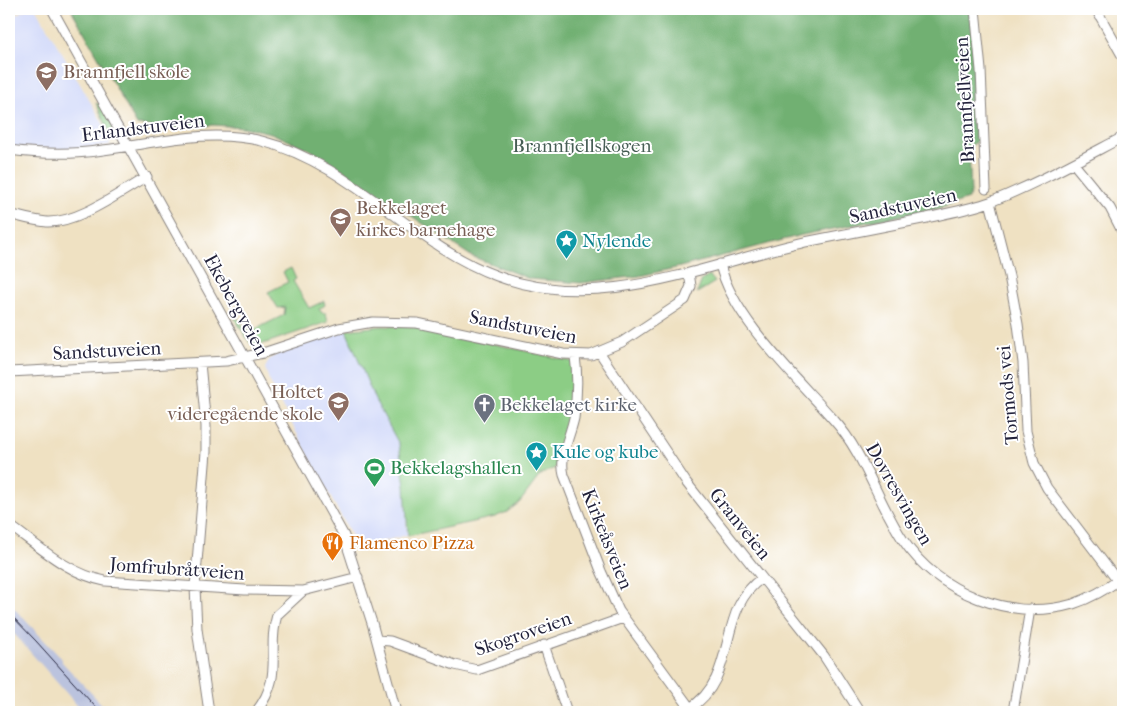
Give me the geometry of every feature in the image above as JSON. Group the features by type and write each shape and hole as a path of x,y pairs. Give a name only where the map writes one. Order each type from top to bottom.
{"street":[{"name":"Ekebergveien","path":"52,9 147,177 344,536 377,640 396,712"},
{"name":"Brannfjellveien","path":"975,9 981,70 986,189"},
{"path":"1096,9 1123,57"},
{"name":"Erlandstuveien","path":"9,150 73,153 206,135 249,138 286,148 334,172 465,261 495,276 529,286 563,290 594,290 646,283 689,273"},
{"name":"Sandstuveien","path":"9,372 200,362 246,357 339,328 381,321 417,323 575,356 600,353 622,342 685,300 691,290 689,273 801,243 955,212 990,202 1074,164 1123,137"},
{"path":"1074,164 1110,208 1123,233"},
{"path":"9,214 46,222 64,220 87,210 147,177"},
{"name":"Tormods vei","path":"990,202 1010,276 1018,324 1028,448 1047,488 1121,582"},
{"name":"Dovresvingen","path":"720,264 724,280 750,322 795,379 834,419 868,471 902,538 916,557 935,575 965,593 998,604 1030,609 1072,604 1121,582"},
{"name":"Granveien","path":"600,353 667,456 824,656 860,712"},
{"name":"Kirkeåsveien","path":"575,356 577,372 576,404 562,468 601,571 623,618 692,710"},
{"path":"200,362 206,426 206,452 195,587 197,629 209,712"},
{"name":"Jomfrubråtveien","path":"9,525 70,568 94,579 195,587 303,591 358,577"},
{"path":"692,710 711,691 718,679 740,603 751,588 762,578"},
{"path":"256,712 265,698 273,676 274,627 277,615 303,591"},
{"path":"1013,712 1030,609"},
{"name":"Skogroveien","path":"377,640 390,642 477,670 623,618"},
{"path":"544,645 567,712"}],"shaded area":[{"name":"Brannfjell skole","path":"27,9 36,9 101,120 109,136 110,145 71,150 9,147 9,19"},
{"name":"Holtet videregående skole","path":"346,330 375,400 399,444 405,486 407,535 361,547 358,547 317,472 269,380 265,368 270,359 282,351"},
{"path":"9,603 109,712 83,712 9,628"},
{"path":"362,705 364,712 333,712"}],"green space":[{"name":"Brannfjellskogen","path":"71,9 653,9 673,11 677,9 969,9 979,98 973,97 978,141 969,147 971,193 968,199 941,208 802,235 639,276 581,283 530,279 471,256 334,164 308,149 271,133 243,127 213,125 177,128 137,125"},
{"path":"96,103 102,105 118,136 112,138"},
{"path":"291,268 296,279 293,281 309,308 324,301 325,305 319,309 322,313 326,313 328,322 260,345 250,343 234,318 239,319 245,330 248,328 250,332 284,315 285,307 278,308 268,292 288,282 283,272"},
{"path":"710,276 715,282 697,293 702,280"},
{"path":"382,326 424,328 574,362 573,416 555,468 540,475 520,502 507,512 495,517 408,536 405,486 399,444 375,400 346,330"}],"tram line":[{"path":"9,613 100,712"}],"place":[{"name":"Brannfjell skole","path":"47,91"},
{"name":"Bekkelaget kirkes barnehage","path":"340,238"},
{"name":"Nylende","path":"566,260"},
{"name":"Holtet videregående skole","path":"339,422"},
{"name":"Bekkelaget kirke","path":"484,424"},
{"name":"Kule og kube","path":"536,471"},
{"name":"Bekkelagshallen","path":"374,487"},
{"name":"Flamenco Pizza","path":"333,562"}]}
